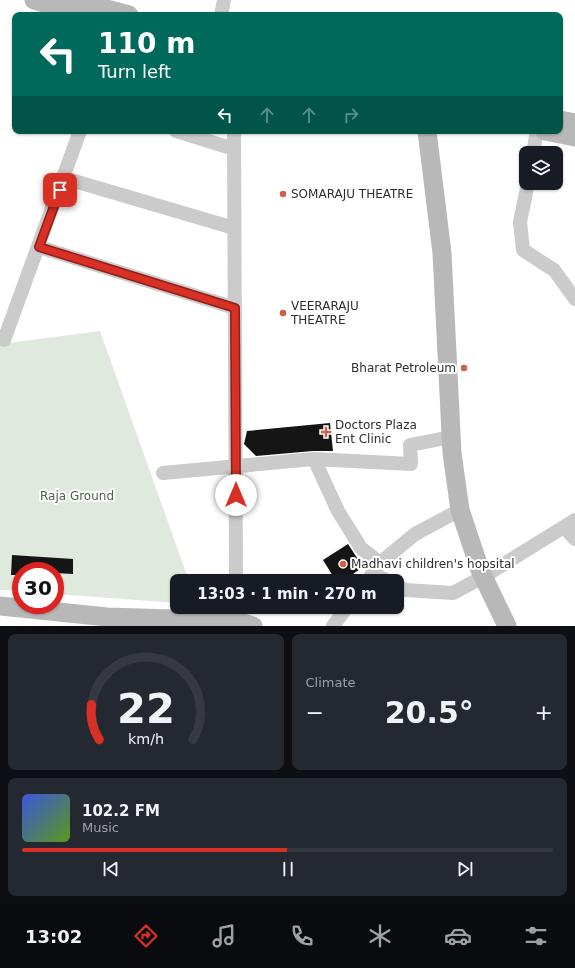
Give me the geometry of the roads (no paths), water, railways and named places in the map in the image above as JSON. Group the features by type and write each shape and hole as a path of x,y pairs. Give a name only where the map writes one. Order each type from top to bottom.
{"street":[{"path":"34,0 73,12"},
{"path":"74,0 116,12"},
{"path":"222,12 224,0"},
{"path":"563,121 575,123"},
{"path":"4,340 79,134"},
{"path":"186,134 234,149"},
{"path":"234,134 236,574"},
{"path":"427,134 442,253 451,436 460,510 483,577 507,626"},
{"path":"534,146 536,134"},
{"path":"558,134 575,138"},
{"path":"64,178 234,228"},
{"path":"527,190 520,222 523,250 554,270 575,299"},
{"path":"39,247 235,308"},
{"path":"163,473 314,459 411,464 410,445 451,436"},
{"path":"314,459 338,511 361,548 373,573 415,534 460,510"},
{"path":"404,590 452,593 483,577 570,523 575,539"},
{"path":"0,606 122,622 241,620"},
{"path":"333,626 342,614"}],"place":[{"name":"SOMARAJU THEATRE","path":"283,194"},
{"name":"VEERARAJU THEATRE","path":"283,313"},
{"name":"Bharat Petroleum","path":"464,368"},
{"name":"Doctors Plaza Ent Clinic","path":"326,432"},
{"name":"Madhavi children's hopsital","path":"343,564"}],"park label":[{"name":"Raja Ground","path":"77,496"}]}
